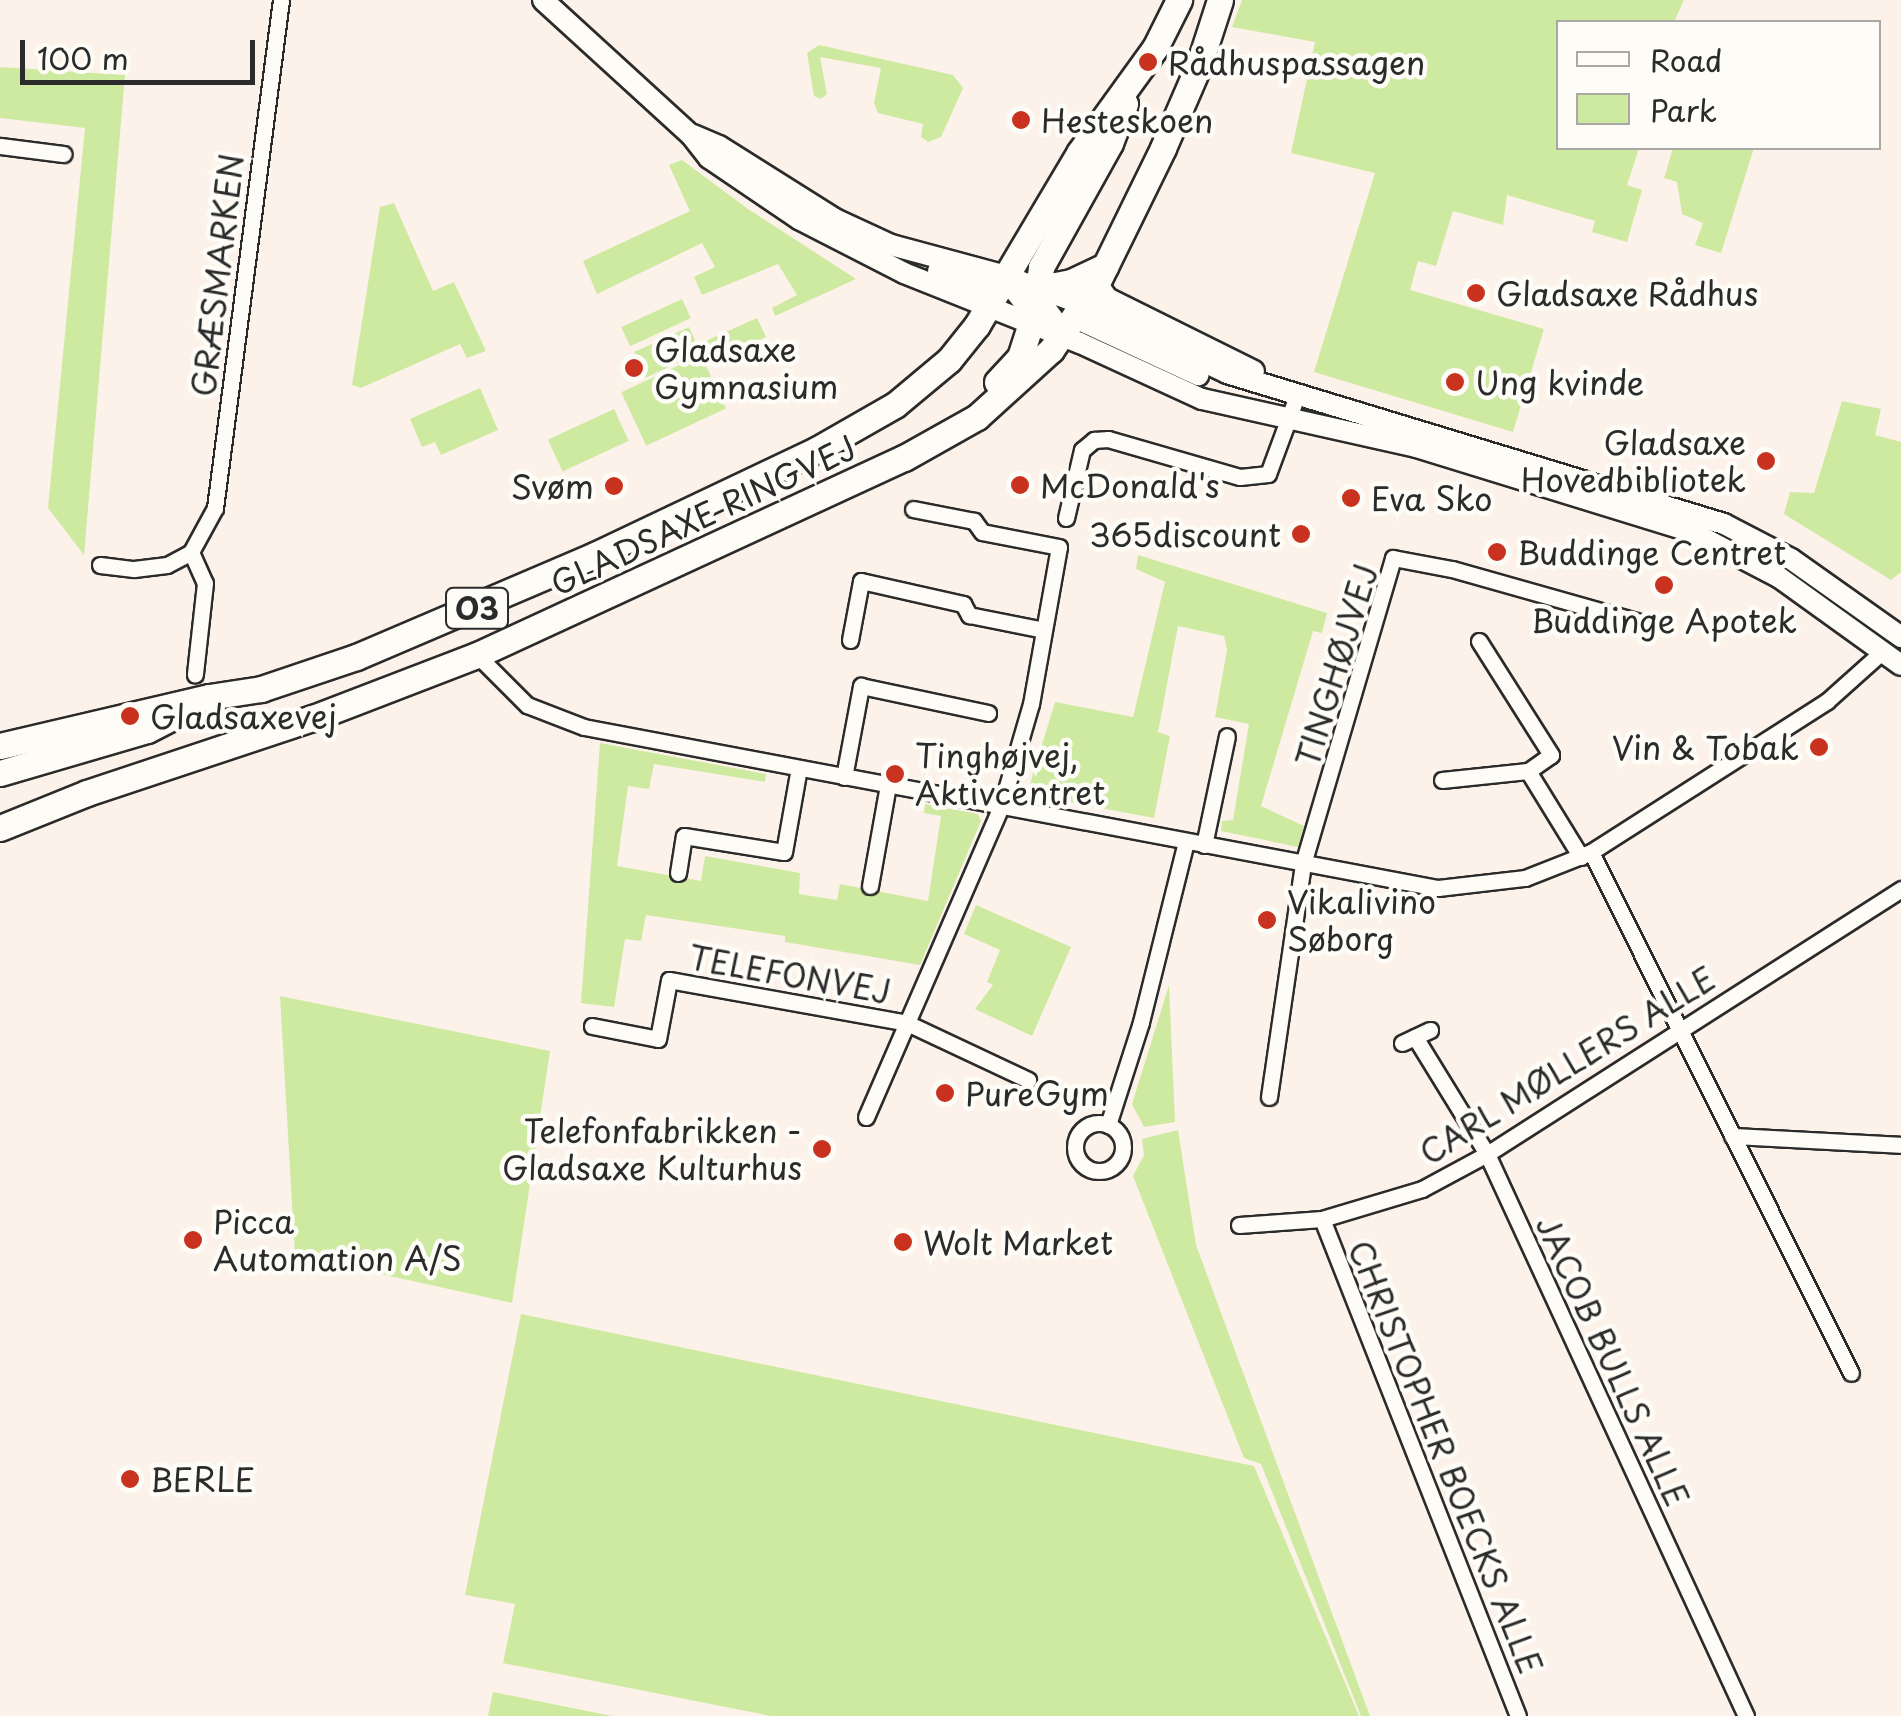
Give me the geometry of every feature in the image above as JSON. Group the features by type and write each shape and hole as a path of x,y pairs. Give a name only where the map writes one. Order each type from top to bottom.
{"main road":[{"name":"O3","path":"1013,303 1079,153 1167,28 1179,0"},
{"name":"O3","path":"1085,301 1171,132 1220,0"},
{"path":"1082,278 1085,301 1013,303 1082,278"},
{"name":"GLADSAXE RINGVEJ","path":"0,828 87,792 313,718 477,655 904,458 977,417 1024,378 1085,301"},
{"path":"904,458 956,418 1016,362 1013,303"},
{"name":"GLADSAXE RINGVEJ","path":"0,746 209,697 261,689 460,615 816,450 895,405 1013,303"},
{"path":"0,773 147,730 209,697"}],"street":[{"name":"GRÆSMARKEN","path":"192,552 215,508 281,0"},
{"path":"543,0 691,134 709,158 800,220 904,273 1013,303 1107,298 1298,393"},
{"path":"691,134 718,146 835,219 1013,303"},
{"path":"0,146 63,154"},
{"path":"1085,301 1192,359 1254,382 1724,524 1791,558 1897,638 1901,664"},
{"path":"1085,301 1188,394 1416,447 1657,520 1739,554 1804,593 1897,638"},
{"path":"1066,518 1082,450 1091,441 1108,439 1251,479 1271,470 1298,393"},
{"name":"TELEFONVEJ","path":"866,1116 1001,807 1031,704 1059,547 982,532 974,521 913,509"},
{"path":"100,565 134,569 167,565 192,552 205,583 195,674"},
{"name":"TINGHØJVEJ","path":"1304,864 1394,558 1452,569 1650,625"},
{"path":"850,640 861,580 962,604 969,615 1044,630"},
{"path":"477,655 527,705 545,715 799,768 1438,888 1525,878 1586,854 1827,701 1897,638"},
{"path":"1442,780 1528,771 1551,755 1479,641"},
{"path":"844,776 862,686 988,713"},
{"path":"1204,845 1227,736"},
{"path":"678,873 684,836 784,852 799,768"},
{"path":"1528,771 1586,854 1851,1373"},
{"path":"870,886 888,785"},
{"path":"1108,1126 1141,1022 1186,842"},
{"path":"1269,1097 1304,864"},
{"name":"CARL MØLLERS ALLE","path":"1239,1224 1322,1219 1422,1189 1487,1154 1678,1028 1901,889"},
{"name":"TELEFONVEJ","path":"592,1026 658,1038 669,980 907,1023 1028,1080"},
{"name":"JACOB BULLS ALLE","path":"1416,1036 1487,1154 1746,1716"},
{"path":"1732,1136 1901,1145"},
{"name":"CHRISTOPHER BOECKS ALLE","path":"1322,1219 1518,1716"}],"green space":[{"path":"1242,0 1684,0 1675,20 1556,20 1556,150 1638,150 1627,185 1642,190 1627,242 1592,232 1595,221 1507,195 1503,225 1453,211 1436,266 1418,261 1410,290 1544,329 1513,432 1314,372 1375,173 1291,153 1315,42 1232,27"},
{"path":"819,45 953,75 963,88 941,137 928,142 921,137 923,124 878,113 874,103 881,68 820,57 827,94 821,99 814,96 807,53"},
{"path":"0,67 125,75 84,555 48,508 85,128 0,118"},
{"path":"1672,150 1753,150 1721,253 1695,245 1703,223 1682,214 1677,182 1664,178"},
{"path":"682,160 748,209 856,279 775,316 772,308 797,295 778,264 702,295 694,277 715,267 702,243 597,294 583,261 690,211 669,165"},
{"path":"394,203 433,291 454,282 486,351 467,358 460,344 361,388 352,385 380,207"},
{"path":"682,299 691,318 630,346 621,327"},
{"path":"757,318 766,337 707,363 701,352 645,378 634,352 689,327 697,345"},
{"path":"701,355 726,408 646,446 621,392"},
{"path":"480,388 498,430 441,455 435,442 422,447 410,419"},
{"path":"1842,401 1881,409 1875,435 1901,442 1901,572 1891,580 1784,514 1790,492 1814,493"},
{"path":"614,409 629,441 563,472 548,440"},
{"path":"1138,555 1327,613 1322,633 1313,631 1261,806 1304,826 1298,847 1221,831 1222,821 1233,820 1249,724 1215,717 1227,650 1224,636 1178,626 1158,732 1170,736 1154,818 1027,794 1055,702 1133,717 1165,582 1136,569"},
{"path":"600,743 766,774 765,782 654,764 649,789 628,786 617,866 701,881 705,856 800,873 799,894 837,900 840,884 928,901 941,816 924,813 925,804 978,814 981,821 920,965 785,942 785,936 646,915 641,941 625,939 614,1007 581,1003"},
{"path":"976,905 1071,947 1032,1036 975,1009 993,985 987,982 1000,950 964,934"},
{"path":"1169,985 1175,1122 1144,1127 1132,1104"},
{"path":"280,996 550,1051 512,1303 295,1255"},
{"path":"1178,1130 1196,1245 1370,1716 1361,1716 1261,1464 1244,1458 1133,1176 1144,1155 1142,1139"},
{"path":"521,1314 1254,1466 1359,1716 771,1716 503,1663 515,1604 465,1595"},
{"path":"493,1692 612,1716 488,1716"}],"place":[{"name":"Rådhuspassagen","path":"1148,62"},
{"name":"Hesteskoen","path":"1021,120"},
{"name":"Gladsaxe Rådhus","path":"1476,293"},
{"name":"Gladsaxe Gymnasium","path":"634,368"},
{"name":"Ung kvinde","path":"1455,382"},
{"name":"Gladsaxe Hovedbibliotek","path":"1766,461"},
{"name":"McDonald's","path":"1020,485"},
{"name":"Svøm","path":"614,486"},
{"name":"Eva Sko","path":"1351,498"},
{"name":"365discount","path":"1301,534"},
{"name":"Buddinge Centret","path":"1497,552"},
{"name":"Buddinge Apotek","path":"1664,585"},
{"name":"Gladsaxevej","path":"130,716"},
{"name":"Vin & Tobak","path":"1819,747"},
{"name":"Tinghøjvej, Aktivcentret","path":"895,774"},
{"name":"Vikalivino Søborg","path":"1267,920"},
{"name":"PureGym","path":"945,1093"},
{"name":"Telefonfabrikken - Gladsaxe Kulturhus","path":"822,1149"},
{"name":"Picca Automation A/S","path":"193,1240"},
{"name":"Wolt Market","path":"903,1242"},
{"name":"BERLE","path":"130,1479"}]}
